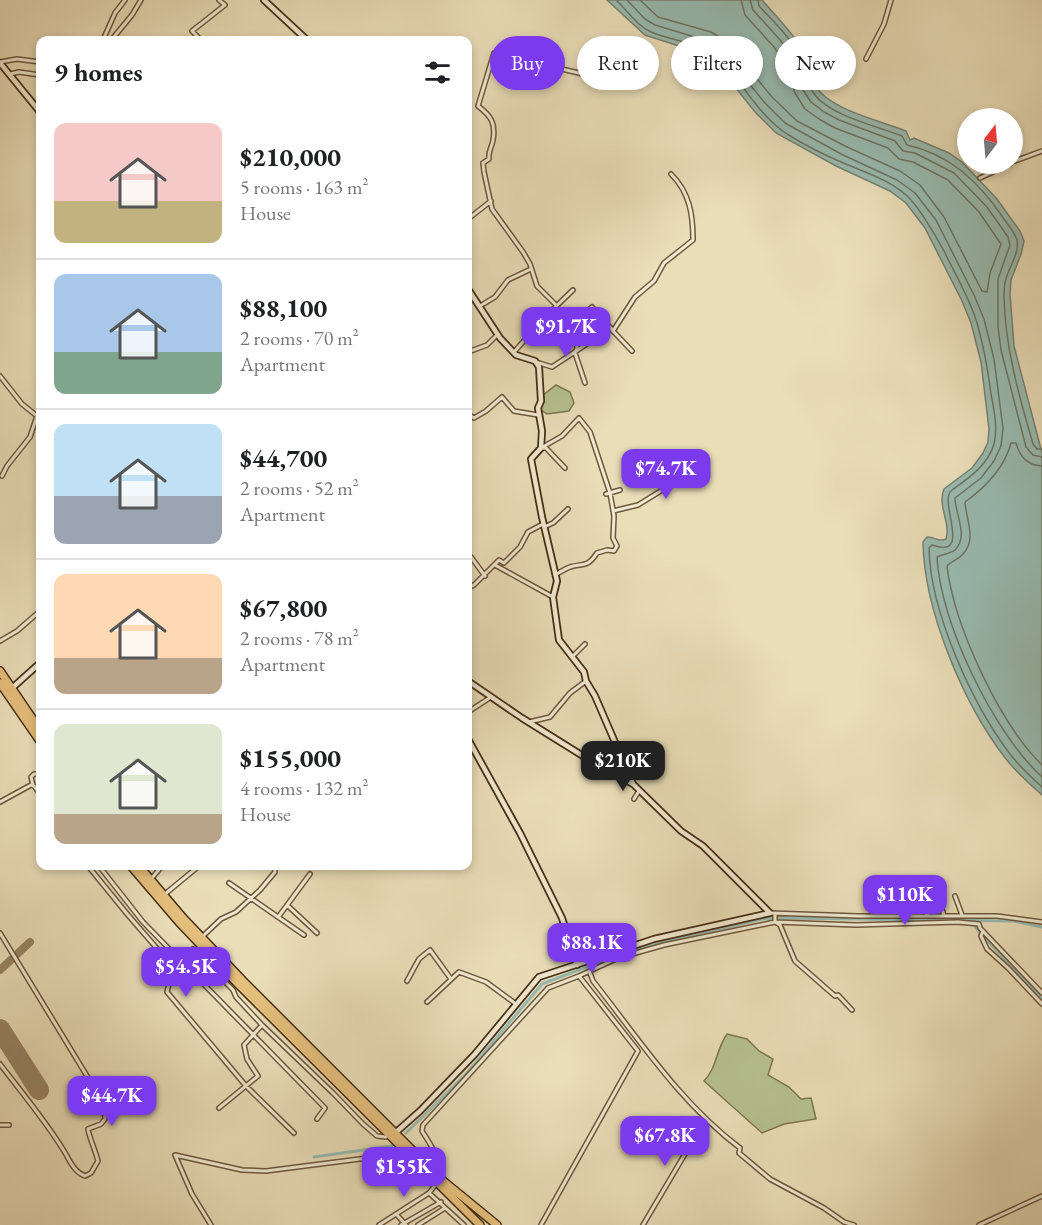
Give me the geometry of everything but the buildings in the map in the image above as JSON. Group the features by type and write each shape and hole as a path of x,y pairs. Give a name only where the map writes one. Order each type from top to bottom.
{"highway":[{"path":"0,671 9,691 36,735"},
{"path":"0,684 9,691 36,725"},
{"path":"134,870 178,922 381,1128 392,1135 404,1150 435,1178 497,1225"},
{"path":"142,870 201,938 480,1225"}],"street":[{"path":"105,36 115,13 124,0"},
{"path":"116,36 141,0"},
{"path":"197,36 192,31 225,5 219,0"},
{"path":"264,0 303,36"},
{"path":"866,59 884,24 891,0"},
{"path":"577,73 494,53 478,106 490,116 493,127 493,143 488,150 489,159 483,163 492,209 523,252 537,286 556,305 567,327 569,325 576,339 575,353 585,383"},
{"path":"36,61 17,59 0,62 2,70 12,76 36,107"},
{"path":"9,75 19,72 36,74"},
{"path":"1023,158 1042,151"},
{"path":"472,296 498,334 515,351 516,355 552,367 575,353 578,349 612,330 635,297 654,281 664,263 693,240 693,218 689,203 684,190 671,174"},
{"path":"980,178 988,174"},
{"path":"472,216 491,201"},
{"path":"479,306 495,297 508,280 531,269"},
{"path":"515,351 556,305 573,290"},
{"path":"569,325 592,307 632,351"},
{"path":"472,351 488,345 498,334"},
{"path":"535,361 539,367 541,448"},
{"path":"0,376 22,404 36,415"},
{"path":"472,417 480,415 502,397 514,411 539,414"},
{"path":"555,575 570,567 585,565 591,562 597,553 614,551 618,546 613,538 613,511 590,432 579,418 562,436 541,448 531,459 544,526 555,575 557,581 554,597 559,640 584,672 633,784 681,831 703,846 773,913 795,961 827,990 835,996 838,995 852,1010"},
{"path":"2,477 6,466 30,437 36,419"},
{"path":"541,448 546,448 566,468"},
{"path":"0,462 6,466"},
{"path":"613,511 638,505 706,463"},
{"path":"608,494 620,490"},
{"path":"472,584 485,576 499,560 504,563 520,547 528,532 553,523 568,509"},
{"path":"472,558 485,576"},
{"path":"495,565 554,597"},
{"path":"0,641 36,614"},
{"path":"573,656 585,644"},
{"path":"9,691 36,667"},
{"path":"529,722 550,717 570,693 586,681"},
{"path":"472,684 599,766 633,784"},
{"path":"472,709 491,697"},
{"path":"472,746 520,833 562,918 577,965"},
{"path":"36,774 31,777 36,789"},
{"path":"0,802 22,788 33,786"},
{"path":"634,799 639,791"},
{"path":"91,870 173,967 167,992 246,1086 294,1133"},
{"path":"102,870 143,922 326,1108 316,1119"},
{"path":"151,880 159,870"},
{"path":"163,895 195,870"},
{"path":"201,938 221,919 236,912 275,870"},
{"path":"279,916 310,874"},
{"path":"229,882 304,935"},
{"path":"906,883 928,916"},
{"path":"938,895 944,916"},
{"path":"955,897 962,915"},
{"path":"287,905 317,933"},
{"path":"180,960 193,949 233,990 236,997 262,1025 363,1124 377,1136 386,1137 392,1135 420,1111 475,1054 539,977 654,939 773,913 997,916 1042,922"},
{"path":"379,1225 429,1193 438,1166 433,1148 422,1131 423,1125 548,987 590,972 618,958 664,945 776,922 856,925 958,922 979,924 1042,993"},
{"path":"983,931 981,936 987,949 1042,1004"},
{"path":"0,933 104,1104 105,1119 101,1124 88,1129 98,1161 92,1173 85,1176 79,1174 73,1167 50,1129 0,1064"},
{"path":"407,981 420,959 430,950 451,978"},
{"path":"427,1002 459,972 486,982 516,1005"},
{"path":"590,972 593,981 667,1077 705,1120 740,1148 740,1153 770,1179 824,1208 844,1222 854,1225"},
{"path":"541,1225 638,1051 579,976"},
{"path":"219,1108 258,1076 247,1059 244,1045 262,1025"},
{"path":"643,1225 705,1120"},
{"path":"0,1125 9,1125"},
{"path":"211,1225 192,1194 175,1155 242,1170 266,1171 383,1156 404,1150"},
{"path":"429,1193 464,1225"},
{"path":"979,1225 1042,1196"},
{"path":"397,1215 404,1224 441,1202"},
{"path":"418,1225 445,1208"}],"green space":[{"path":"556,385 570,392 574,403 569,411 547,414 541,410 542,396"},
{"path":"727,1034 747,1039 759,1051 773,1059 768,1075 789,1087 801,1099 811,1098 816,1119 784,1124 762,1133 704,1081 712,1070"}],"water":[{"path":"607,0 762,0 793,36 775,36 775,90 818,90 839,106 906,131 910,140 914,138 949,153 957,159 957,174 973,174 997,199 1020,231 1024,241 1011,280 1010,294 1014,346 1042,453 1042,795 1006,759 975,712 949,656 930,597 923,542 927,537 946,539 947,526 942,502 944,489 972,468 988,442 989,429 981,362 971,323 925,228 906,203 890,191 836,166 776,133 755,112 737,90 763,90 763,36 671,36 671,43 659,40 659,36 645,35"}],"waterway":[{"path":"406,1133 466,1074 542,984 618,955 762,919 1014,921 1042,927"},
{"path":"974,925 979,932"},
{"path":"984,937 1042,999"},
{"path":"314,1157 392,1146"}],"taxiway":[{"path":"0,970 30,942"}],"runway":[{"path":"0,1029 39,1090"}]}
